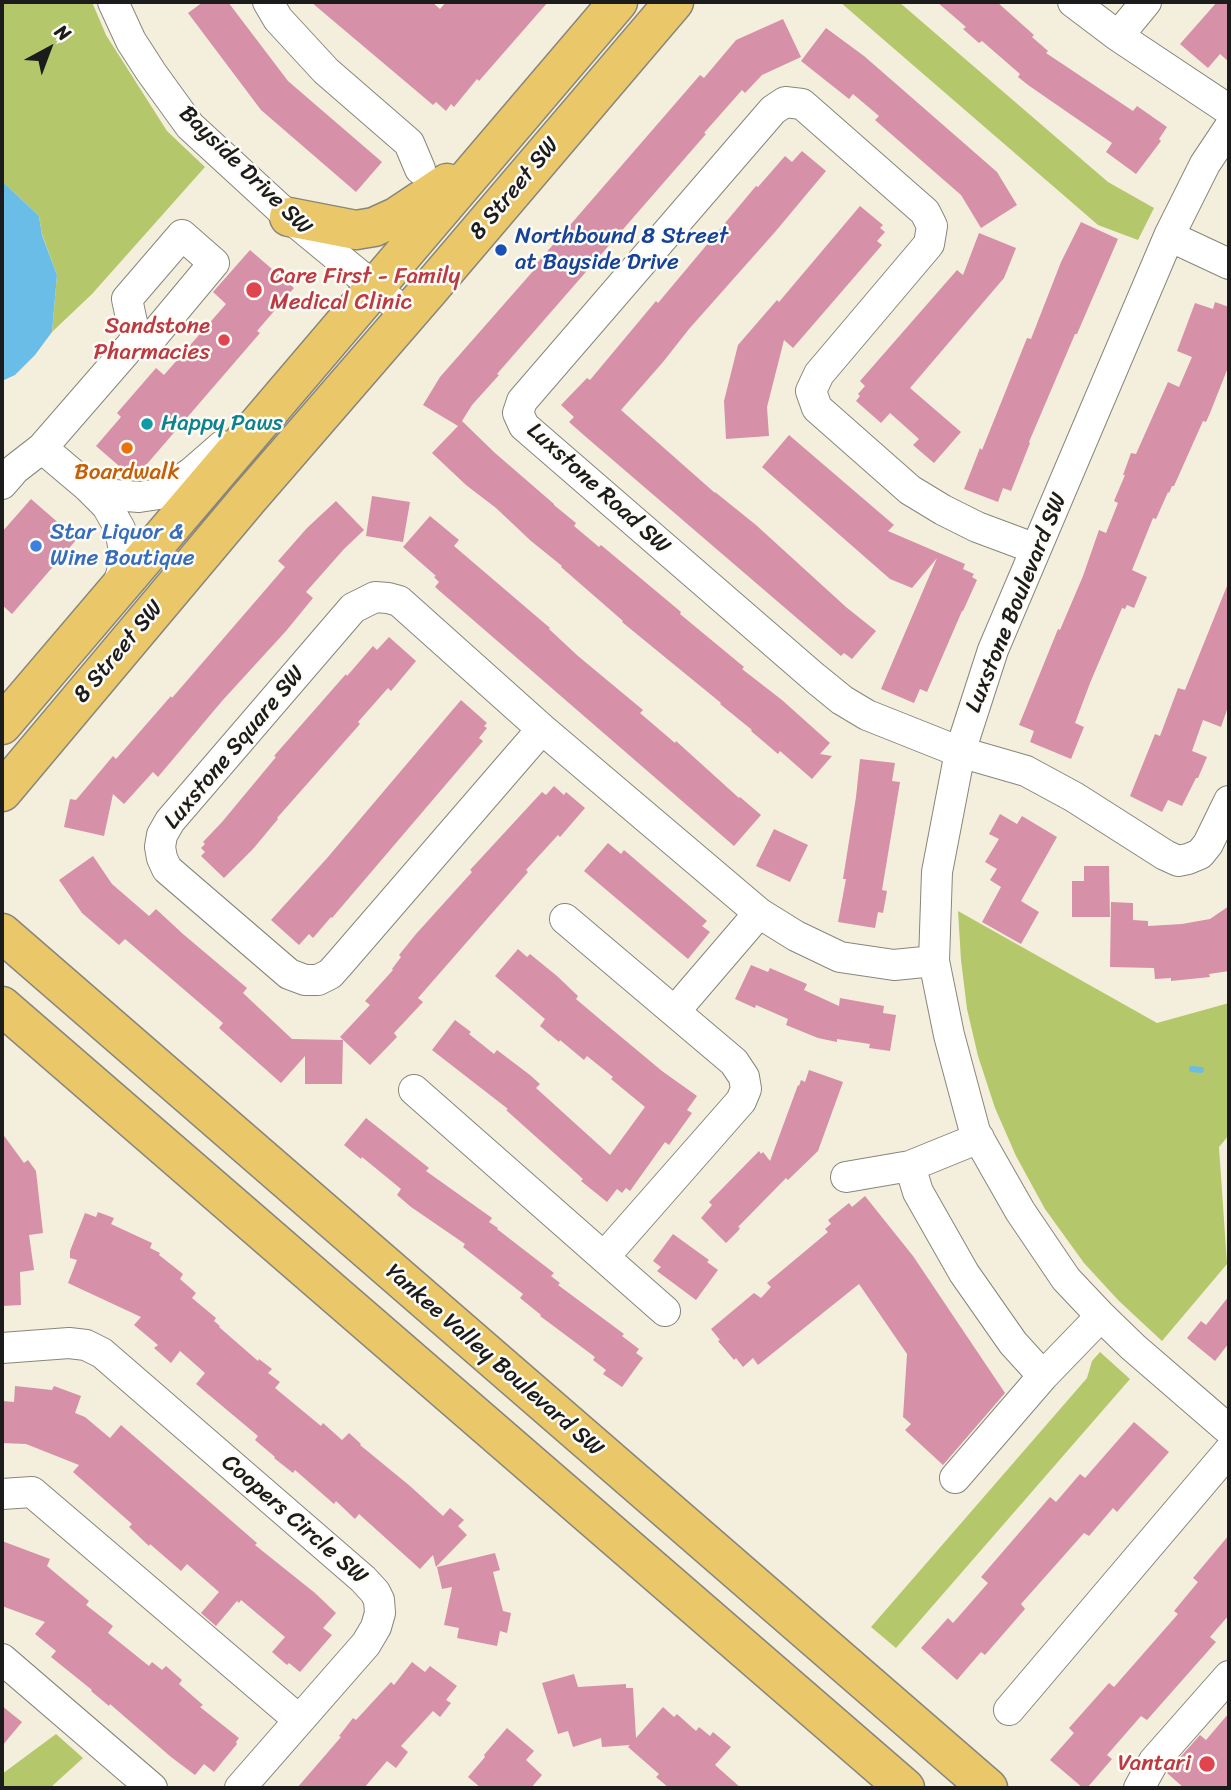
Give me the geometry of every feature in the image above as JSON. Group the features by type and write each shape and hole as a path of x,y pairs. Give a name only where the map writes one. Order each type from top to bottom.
{"main road":[{"name":"8 Street SW","path":"2,724 618,2"},
{"name":"8 Street SW","path":"2,792 248,499 674,2"},
{"path":"289,217 356,230 374,227 396,216 484,159"},
{"name":"Yankee Valley Boulevard SW","path":"5,932 988,1788"},
{"path":"2,1006 905,1788"}],"street":[{"name":"Bayside Drive SW","path":"113,2 131,41 191,126 289,217 408,315"},
{"path":"268,2 278,19 326,71 409,143 420,169"},
{"path":"1073,2 1118,36 1229,110"},
{"path":"1118,36 1146,2"},
{"name":"Luxstone Road SW","path":"960,751 867,715 842,700 524,426 517,413 522,401 772,110 785,102 802,104 925,212 932,226 929,244 819,374 811,391 817,408 911,490 977,527 1036,549"},
{"name":"Luxstone Boulevard SW","path":"1227,1431 1124,1339 1066,1279 1020,1211 975,1132 949,1035 934,961 937,872 960,751 993,650 1169,236 1205,164 1229,128"},
{"path":"1169,236 1229,264"},
{"path":"2,484 15,469 42,448 141,334"},
{"path":"87,485 102,492 139,498 159,494 191,473 293,382"},
{"path":"42,448 87,485 107,506 120,529 124,551 122,572 116,590"},
{"name":"Luxstone Square SW","path":"542,729 339,964 330,974 318,980 305,980 289,974 167,869 162,858 162,835 170,821 353,608 375,597 387,598 399,601 542,729 760,914 796,936 840,957 894,965 934,961"},
{"path":"960,751 1027,771 1074,797 1165,855 1178,860 1199,854 1208,844 1229,801"},
{"path":"675,1011 760,914"},
{"path":"565,919 734,1062 744,1077 746,1089 741,1101 604,1257"},
{"path":"414,1090 665,1311"},
{"path":"846,1177 909,1166 979,1138"},
{"path":"909,1166 918,1192 964,1273 1013,1343 1043,1376"},
{"path":"955,1478 1043,1376 1101,1316"},
{"name":"Coopers Circle SW","path":"2,1348 69,1343 86,1345 102,1353 375,1592 380,1613 376,1627 366,1644 240,1788"},
{"path":"1009,1710 1227,1431"},
{"path":"2,1494 32,1492 299,1720"},
{"path":"2,1659 152,1788"},
{"path":"1139,1788 1154,1761 1229,1676"}],"green space":[{"path":"2,2 92,2 106,35 167,131 205,167 92,294 52,332 57,275 42,234 39,216 2,181"},
{"path":"840,2 899,2 1108,182 1154,208 1138,240 1098,225"},
{"path":"958,911 1157,1023 1229,1003 1229,1135 1219,1147 1227,1264 1162,1341 1119,1301 1084,1263 1045,1209 1016,1156 995,1108 978,1056 967,1009"},
{"path":"1100,1352 1130,1379 896,1648 871,1627 1087,1378 1092,1361"},
{"path":"56,1734 83,1758 50,1788 2,1788 2,1774"}],"water":[{"path":"2,181 39,216 42,235 57,275 52,332 35,355 15,375 2,381"}],"building":[{"path":"203,2 228,2 288,81 382,162 356,192 261,110 188,13"},
{"path":"311,2 432,2 440,9 446,2 548,2 479,81 477,79 454,107 451,104 446,111 436,102 433,105"},
{"path":"937,2 997,2 1034,35 1032,37 1048,51 1046,53 1133,111 1137,106 1167,127 1159,139 1161,141 1136,174 1106,152 1112,143 1018,77 1020,74 982,41 979,43 963,29 966,27"},
{"path":"1217,2 1229,2 1229,62 1220,54 1208,68 1180,44"},
{"path":"783,19 801,57 762,75 745,93 742,90 497,374 499,375 472,405 462,421 576,523 574,526 599,547 601,545 681,612 680,614 744,667 742,669 830,743 820,754 832,756 812,779 780,751 778,754 721,703 622,622 432,453 458,426 423,405 440,377 700,75 704,78 736,40"},
{"path":"826,28 864,56 997,172 1017,205 981,228 961,195 875,120 879,116 853,94 849,99 801,61"},
{"path":"802,151 826,171 621,410 876,631 852,659 844,653 841,656 586,437 569,422 574,417 561,405 587,378 590,380 756,186 758,187 785,156 792,162"},
{"path":"860,206 883,225 880,228 885,232 877,241 882,245 793,348 784,340 767,407 769,436 726,439 724,401 738,345 777,300 779,302"},
{"path":"1081,222 1118,239 1029,442 1011,491 1003,488 998,502 964,489 1027,338 1031,339 1061,262"},
{"path":"979,233 1016,248 1004,278 910,388 961,432 934,463 913,445 919,439 890,413 881,423 856,401 865,386 860,381 957,270 963,275"},
{"path":"250,250 294,288 257,331 260,333 134,479 96,446 121,417 117,413 156,368 164,375 226,304 213,292"},
{"path":"1215,302 1229,307 1229,365 1206,422 1203,421 1156,519 1153,518 1132,570 1147,577 1134,608 1127,605 1125,609 1122,608 1090,683 1075,723 1084,727 1071,759 1030,742 1034,731 1019,725 1083,576 1099,530 1106,533 1118,503 1114,501 1131,453 1136,454 1168,382 1179,387 1192,357 1177,351 1195,303 1213,309"},
{"path":"789,435 894,525 888,531 965,564 963,569 974,574 972,577 977,580 927,692 920,689 914,703 881,689 937,558 912,588 890,579 762,467"},
{"path":"372,496 410,502 403,542 366,536"},
{"name":"Star Liquor & Wine Boutique","path":"31,499 77,539 12,614 2,605 2,532"},
{"path":"336,501 364,530 306,592 313,598 286,631 158,777 153,772 124,804 113,794 104,836 64,827 70,799 76,800 113,756 116,759 171,696 172,698 285,567 278,561"},
{"path":"430,516 459,540 454,546 643,710 640,713 761,815 734,846 435,587 439,582 434,577 436,576 403,547"},
{"path":"1229,581 1229,704 1221,727 1203,720 1192,751 1207,757 1182,806 1168,800 1162,812 1130,796 1155,734 1160,736 1178,688 1185,690"},
{"path":"389,637 416,661 391,691 388,688 253,849 224,878 201,856 205,852 201,848 205,844 203,842 346,674 347,676 373,646 377,650"},
{"path":"461,700 487,723 484,726 487,728 479,738 483,741 332,918 313,938 309,934 299,945 271,920"},
{"path":"860,759 895,763 892,781 900,782 882,890 887,891 883,913 878,912 875,928 838,922 846,879 843,879"},
{"path":"554,786 585,808 526,870 528,872 418,998 423,1002 394,1033 397,1037 370,1065 340,1037 370,1005 365,1001 393,970 401,957 399,955 472,872 470,870 542,792 546,795"},
{"path":"1000,814 1017,824 1022,816 1057,837 1021,901 1039,912 1021,944 982,922 1001,887 990,880 997,869 985,862 999,839 989,834"},
{"path":"774,829 808,845 790,882 756,866"},
{"path":"608,843 621,854 624,850 707,921 702,926 710,932 688,959 584,871"},
{"path":"93,856 112,884 149,916 156,909 247,988 243,993 292,1039 343,1040 342,1084 305,1084 305,1056 281,1083 219,1028 223,1023 125,939 119,945 82,913 59,880"},
{"path":"1084,866 1109,866 1110,917 1072,917 1072,881 1084,881"},
{"path":"1111,902 1133,903 1133,920 1148,921 1148,926 1210,919 1229,906 1229,971 1209,974 1210,977 1171,981 1171,978 1155,979 1154,968 1110,967"},
{"path":"518,949 527,957 530,954 557,976 578,996 576,999 662,1071 697,1096 687,1110 692,1113 669,1145 665,1142 630,1191 626,1188 622,1193 617,1189 607,1202 581,1181 583,1179 506,1110 508,1109 432,1050 455,1020 494,1054 497,1050 530,1075 540,1084 536,1088 610,1155 645,1107 587,1056 584,1060 540,1026 545,1019 495,976"},
{"path":"751,965 768,972 770,968 807,984 804,990 839,1006 840,998 884,1006 883,1013 896,1015 890,1051 869,1048 870,1044 818,1038 786,1025 788,1019 735,999"},
{"path":"809,1070 843,1082 818,1151 788,1180 786,1178 726,1243 701,1218 712,1205 709,1202 759,1151 770,1161 798,1085 801,1080 805,1082"},
{"path":"366,1118 429,1168 426,1171 492,1218 489,1222 554,1273 551,1276 560,1283 558,1285 624,1334 622,1336 639,1349 636,1353 643,1358 622,1387 603,1374 606,1370 593,1360 595,1357 520,1298 523,1294 463,1247 465,1244 411,1207 397,1195 401,1189 344,1145"},
{"path":"2,1133 24,1163 28,1160 36,1171 43,1233 29,1235 34,1270 20,1272 21,1305 2,1306"},
{"path":"865,1196 913,1256 1005,1393 943,1465 905,1430 911,1424 903,1417 907,1354 859,1284 758,1365 753,1358 743,1367 718,1341 720,1340 711,1329 754,1293 761,1298 771,1287 767,1283 828,1232 825,1229 831,1224 828,1220 849,1203 852,1207"},
{"path":"98,1212 114,1218 111,1224 152,1243 150,1248 160,1253 159,1255 183,1274 180,1279 196,1293 192,1298 216,1318 214,1321 219,1327 258,1361 259,1359 272,1369 268,1373 280,1382 275,1388 342,1440 349,1433 443,1516 450,1508 464,1520 458,1526 467,1535 436,1567 433,1555 420,1569 359,1514 355,1519 295,1470 293,1473 274,1458 255,1440 258,1436 196,1384 205,1373 180,1351 171,1363 154,1348 158,1345 134,1325 141,1317 68,1283 77,1260 70,1258 70,1251 85,1213 96,1217"},
{"path":"673,1234 709,1260 707,1262 718,1270 696,1300 657,1271 661,1267 653,1261"},
{"path":"1229,1296 1229,1343 1215,1361 1187,1338 1201,1321 1206,1325"},
{"path":"15,1386 52,1390 54,1386 81,1396 75,1413 85,1417 110,1438 121,1425 257,1543 255,1545 336,1613 323,1628 332,1635 300,1672 272,1652 285,1637 241,1600 239,1603 237,1601 216,1626 201,1613 219,1592 187,1564 181,1571 150,1544 149,1546 129,1527 132,1524 73,1472 79,1465 26,1444 2,1443 3,1401 14,1402"},
{"path":"1134,1422 1169,1452 1117,1512 1113,1508 1089,1536 1084,1533 1021,1604 1025,1609 985,1655 981,1652 957,1680 921,1648 948,1618 953,1623 988,1583 981,1577 1050,1497 1056,1502 1080,1474 1085,1478"},
{"path":"1229,1535 1229,1615 1210,1637 1216,1642 1147,1720 1141,1716 1107,1755 1112,1759 1087,1788 1083,1788 1050,1760 1074,1733 1069,1728 1109,1683 1114,1687 1178,1614 1174,1611 1198,1582 1193,1578"},
{"path":"2,1541 50,1559 47,1566 89,1601 86,1605 113,1626 108,1633 149,1666 152,1662 162,1670 166,1666 182,1680 179,1684 203,1705 200,1707 239,1738 214,1772 204,1764 195,1775 171,1757 51,1657 56,1651 35,1634 45,1622 2,1606"},
{"path":"495,1553 500,1570 493,1572 503,1611 511,1613 507,1633 500,1631 497,1646 457,1638 459,1628 444,1625 452,1587 442,1589 437,1567"},
{"path":"412,1662 425,1672 430,1666 457,1686 446,1700 451,1703 440,1717 433,1711 401,1746 408,1752 396,1768 387,1761 364,1788 297,1788 341,1737 339,1736 353,1718 356,1720 391,1682 394,1685"},
{"path":"574,1674 578,1687 626,1684 626,1688 633,1688 636,1738 663,1707 674,1717 677,1714 696,1731 699,1727 710,1736 713,1732 731,1747 715,1765 741,1788 669,1788 656,1777 659,1774 628,1747 630,1745 602,1747 601,1738 573,1747 568,1731 558,1734 542,1683"},
{"path":"2,1706 22,1722 2,1746"},
{"path":"1229,1713 1229,1788 1184,1788 1168,1771 1200,1735 1206,1740"},
{"path":"507,1728 534,1751 526,1760 542,1775 531,1788 481,1788 468,1777"}],"waterway":[{"path":"1192,1069 1201,1070"}],"place":[{"name":"Northbound 8 Street at Bayside Drive","path":"501,250"},
{"name":"Care First - Family Medical Clinic","path":"254,290"},
{"name":"Sandstone Pharmacies","path":"224,340"},
{"name":"Happy Paws","path":"147,424"},
{"name":"Boardwalk","path":"127,448"},
{"name":"Star Liquor & Wine Boutique","path":"36,546"},
{"name":"Vantari","path":"1207,1764"}]}
